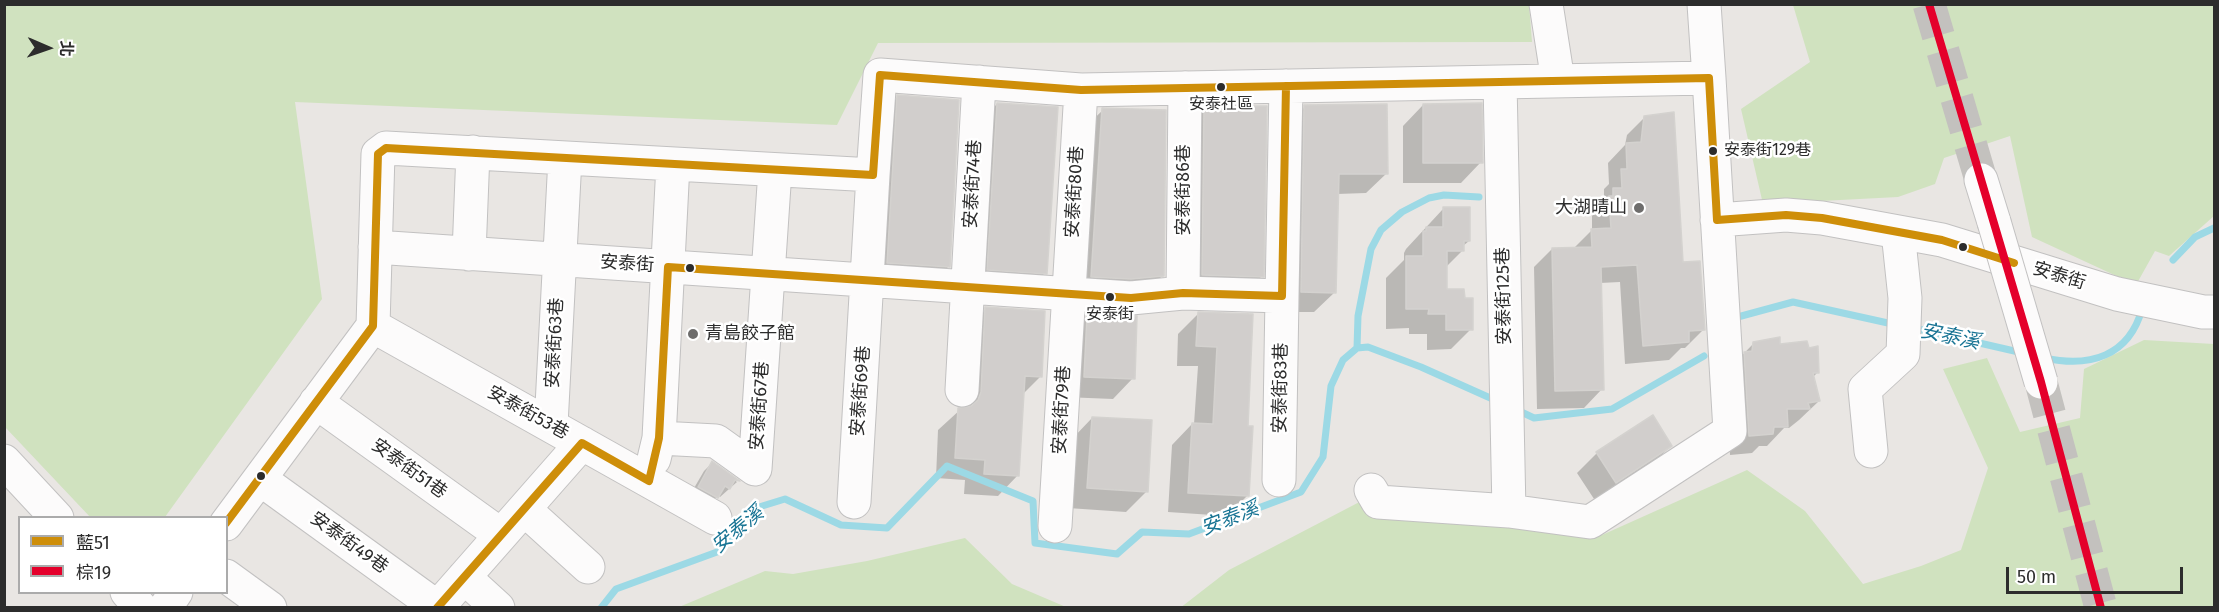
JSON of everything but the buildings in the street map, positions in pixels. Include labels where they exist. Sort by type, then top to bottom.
[{"type":"street","points":[[1546,4],[1558,81]]},
{"type":"street","points":[[1371,490],[1378,502],[1509,511],[1590,522],[1730,431],[1704,4]]},
{"type":"street","points":[[228,521],[373,326],[378,154],[386,148],[873,175],[880,75],[1082,90],[1708,78]]},
{"type":"street","name":"安泰街74巷","points":[[962,390],[979,82]]},
{"type":"street","name":"安泰街125巷","points":[[1500,82],[1509,511]]},
{"type":"street","points":[[1282,296],[1286,86]]},
{"type":"street","name":"安泰街86巷","points":[[1183,293],[1185,88]]},
{"type":"street","name":"安泰街80巷","points":[[1069,294],[1082,90]]},
{"type":"street","points":[[469,254],[473,152]]},
{"type":"street","name":"安泰街63巷","points":[[551,425],[565,158]]},
{"type":"street","points":[[649,481],[659,438],[673,164]]},
{"type":"street","points":[[768,273],[774,170]]},
{"type":"street","name":"安泰街69巷","points":[[854,502],[873,175]]},
{"type":"street","points":[[1981,180],[2040,382]]},
{"type":"street","name":"安泰街","points":[[1717,220],[1786,215],[1822,218],[1942,240],[2117,294],[2203,312],[2214,312]]},
{"type":"street","points":[[1871,451],[1865,389],[1903,354],[1905,298],[1898,232]]},
{"type":"street","name":"安泰街","points":[[375,247],[1069,294],[1131,297],[1183,293],[1282,296]]},
{"type":"street","name":"安泰街67巷","points":[[659,438],[716,441],[755,469],[768,273]]},
{"type":"street","name":"安泰街79巷","points":[[1055,526],[1069,294]]},
{"type":"street","name":"安泰街83巷","points":[[1279,480],[1282,296]]},
{"type":"street","name":"安泰街53巷","points":[[373,326],[715,518]]},
{"type":"street","name":"安泰街51巷","points":[[316,402],[501,535]]},
{"type":"street","points":[[437,607],[582,443]]},
{"type":"street","points":[[4,461],[55,516]]},
{"type":"street","name":"安泰街49巷","points":[[260,479],[437,607]]},
{"type":"street","points":[[524,509],[588,567]]},
{"type":"street","points":[[228,577],[270,608]]},
{"type":"street","points":[[464,577],[498,608]]},
{"type":"street","points":[[129,594],[141,608]]},
{"type":"street","points":[[165,608],[175,594]]},
{"type":"green space","points":[[5,4],[1529,4],[1532,42],[878,43],[837,125],[295,102],[322,299],[166,516],[89,516],[5,427]]},
{"type":"green space","points":[[1793,5],[2214,5],[2214,216],[2169,256],[2155,251],[2136,285],[2032,237],[2010,136],[1944,158],[1935,184],[1898,197],[1763,204],[1741,109],[1810,62]]},
{"type":"green space","points":[[2144,340],[2214,344],[2214,607],[1180,608],[1229,570],[1369,497],[1544,523],[1602,535],[1747,470],[1805,511],[1863,584],[1921,566],[1961,550],[1988,468],[1943,369],[1987,358],[2020,432],[2080,418],[2084,369]]},
{"type":"green space","points":[[965,538],[1012,584],[1066,607],[679,607],[765,571],[793,574],[867,561]]},
{"type":"waterway","points":[[1357,348],[1358,316],[1371,249],[1381,230],[1402,212],[1429,198],[1444,195],[1479,197]]},
{"type":"waterway","name":"安泰溪","points":[[2173,260],[2195,237],[2214,228]]},
{"type":"waterway","name":"安泰溪","points":[[1734,318],[1793,302],[1897,325]]},
{"type":"waterway","name":"安泰溪","points":[[2045,358],[2077,361],[2106,355],[2128,338],[2142,309]]},
{"type":"waterway","name":"安泰溪","points":[[1914,328],[2023,353]]},
{"type":"waterway","name":"安泰溪","points":[[601,608],[616,589],[717,552],[759,507],[785,499],[841,525],[887,528],[947,466],[1033,501],[1035,543],[1117,554],[1142,532],[1189,534],[1301,492],[1323,457],[1331,386],[1343,360],[1357,348],[1368,347],[1421,367],[1497,401]]},
{"type":"waterway","name":"安泰溪","points":[[1515,409],[1534,418],[1612,409],[1704,356]]},
{"type":"tunnel","points":[[1929,4],[1981,180]]},
{"type":"tunnel","points":[[2041,382],[2101,608]]},
{"type":"transit line","name":"棕19","points":[[1929,4],[2041,382],[2101,608]]},
{"type":"transit line","name":"藍51","points":[[228,520],[373,326],[378,154],[386,148],[873,175],[880,75],[1081,90],[1709,78],[1717,220]]},
{"type":"transit line","name":"藍51","points":[[437,608],[582,443],[649,481],[659,438],[668,267],[1131,298],[1183,293],[1282,296],[1286,86]]},
{"type":"transit line","name":"藍51","points":[[1717,220],[1786,215],[1822,218],[1942,240],[2014,263]]},
{"type":"place","name":"安泰社區","points":[[1221,87]]},
{"type":"place","name":"安泰街129巷","points":[[1713,151]]},
{"type":"place","name":"大湖晴山","points":[[1639,208]]},
{"type":"place","name":"安泰街","points":[[1110,297]]},
{"type":"place","name":"青島餃子館","points":[[693,334]]}]
